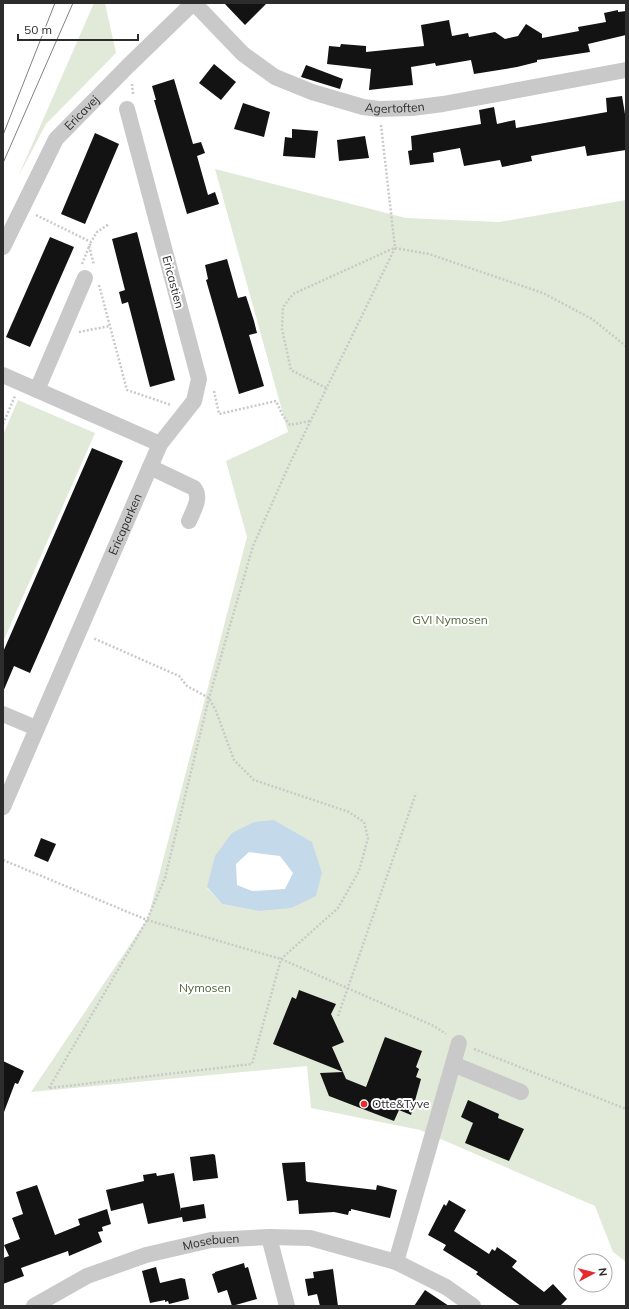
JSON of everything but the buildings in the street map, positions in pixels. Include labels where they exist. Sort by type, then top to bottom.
[{"type":"street","name":"Agertoften","points":[[194,3],[243,54],[275,77],[346,104],[379,109],[443,104],[626,70]]},
{"type":"street","name":"Ericavej","points":[[3,247],[56,139],[128,66],[194,3]]},
{"type":"street","name":"Ericastien","points":[[127,109],[199,379],[194,401],[160,444]]},
{"type":"street","points":[[37,390],[60,336],[93,276]]},
{"type":"street","points":[[3,375],[160,444]]},
{"type":"street","name":"Ericaparken","points":[[3,807],[160,444]]},
{"type":"street","points":[[150,467],[194,488],[197,492],[198,499],[189,522]]},
{"type":"street","points":[[3,714],[36,728]]},
{"type":"street","points":[[396,1262],[459,1043]]},
{"type":"street","points":[[453,1064],[521,1092]]},
{"type":"street","points":[[269,1238],[287,1306]]},
{"type":"street","name":"Mosebuen","points":[[34,1306],[87,1276],[146,1255],[211,1240],[310,1238],[348,1247],[396,1262],[446,1287],[473,1306]]},
{"type":"path","points":[[78,632],[179,676],[187,686],[196,693],[209,698],[216,711],[234,760],[254,780],[349,812],[364,822],[368,838],[359,871],[338,908],[281,959],[252,1064],[49,1088],[147,920],[165,878],[209,698],[253,546],[310,421],[395,248],[379,109]]},
{"type":"path","points":[[21,208],[91,242]]},
{"type":"path","points":[[93,276],[82,263],[97,232],[110,224]]},
{"type":"path","points":[[89,246],[93,276],[110,326],[127,390],[186,411]]},
{"type":"path","points":[[326,388],[291,370],[282,329],[283,307],[293,294],[395,248],[429,254],[543,293],[592,319],[626,346]]},
{"type":"path","points":[[60,336],[110,326]]},
{"type":"path","points":[[199,379],[210,376],[219,414],[276,401],[283,416],[290,425],[310,421]]},
{"type":"path","points":[[3,424],[20,383]]},
{"type":"path","points":[[338,1016],[416,793]]},
{"type":"path","points":[[3,860],[147,920],[281,959],[348,990],[434,1026],[459,1043],[626,1108]]},
{"type":"green space","points":[[94,3],[105,3],[116,53],[46,124],[18,177]]},
{"type":"green space","points":[[215,169],[406,218],[499,222],[626,200],[626,1262],[613,1252],[595,1206],[420,1130],[311,1108],[307,1066],[31,1092],[148,918],[247,537],[226,461],[288,432]],"holes":[[[274,820],[291,830],[316,896],[258,911],[222,904],[207,888]]]},
{"type":"green space","points":[[18,400],[95,433],[3,642],[3,435]]},
{"type":"water","points":[[274,820],[312,842],[322,873],[316,896],[291,908],[258,911],[222,904],[207,887],[215,856],[232,833],[254,822]],"holes":[[[249,852],[280,856],[293,873],[285,889],[252,891],[237,885],[236,864]]]},
{"type":"tram line","points":[[3,135],[55,3]]},
{"type":"tram line","points":[[3,163],[73,3]]},
{"type":"place","name":"Otte&Tyve","points":[[364,1104]]},
{"type":"park label","name":"GVI Nymosen","points":[[450,620]]},
{"type":"park label","name":"Nymosen","points":[[205,988]]}]
